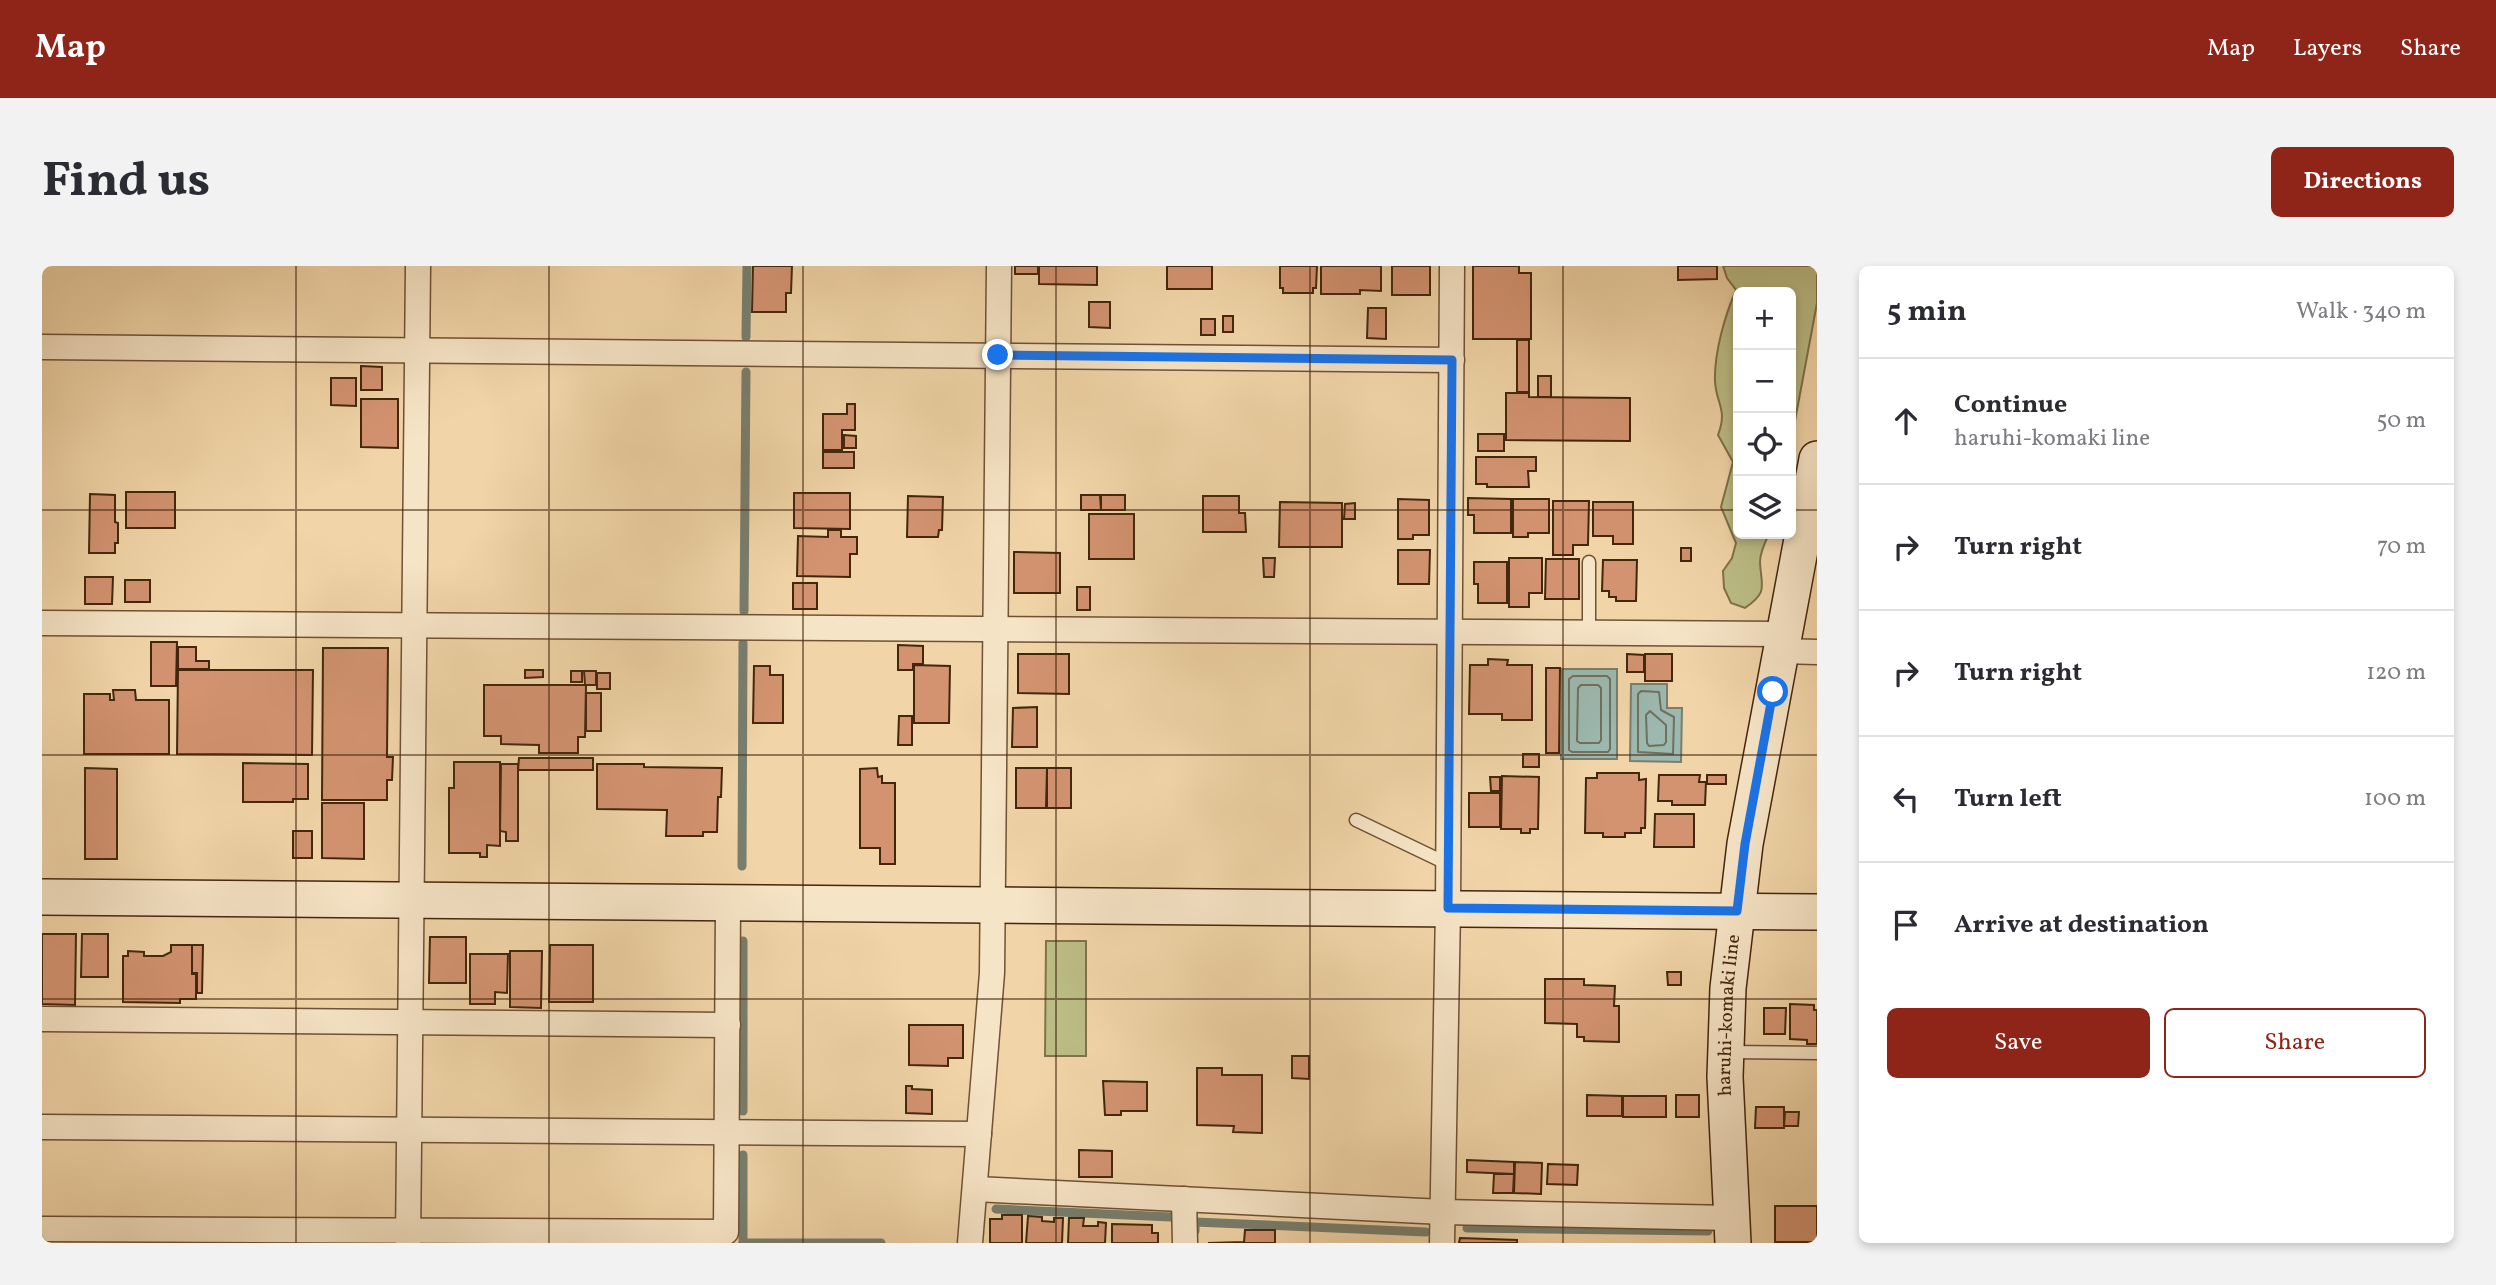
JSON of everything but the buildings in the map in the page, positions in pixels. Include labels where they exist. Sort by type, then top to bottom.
[{"type":"street","points":[[408,1237],[418,266]]},
{"type":"street","points":[[970,1243],[992,973],[999,266]]},
{"type":"street","points":[[1442,1243],[1448,908],[1452,266]]},
{"type":"street","points":[[42,347],[1452,360]]},
{"type":"street","name":"haruhi-komaki line","points":[[1732,1231],[1726,1052],[1728,988],[1745,844],[1817,459]]},
{"type":"street","points":[[42,623],[1589,633],[1782,643],[1817,652]]},
{"type":"street","points":[[42,897],[1817,912]]},
{"type":"street","points":[[42,1229],[408,1237],[726,1232],[729,903]]},
{"type":"street","points":[[42,1018],[727,1025]]},
{"type":"street","points":[[42,1127],[979,1134]]},
{"type":"street","points":[[975,1189],[1443,1212],[1732,1231]]},
{"type":"street","points":[[1184,1199],[1185,1243]]},
{"type":"lane","points":[[1589,562],[1589,633]]},
{"type":"lane","points":[[1356,820],[1448,864]]},
{"type":"lane","points":[[1726,1052],[1817,1053]]},
{"type":"green space","points":[[1723,266],[1817,266],[1817,303],[1796,415],[1796,287],[1734,287]]},
{"type":"green space","points":[[1733,298],[1733,462],[1718,435],[1722,413],[1715,381],[1716,358]]},
{"type":"green space","points":[[1733,462],[1733,536],[1721,507]]},
{"type":"green space","points":[[1734,539],[1767,539],[1760,559],[1761,593],[1745,608],[1731,603],[1724,588],[1723,571],[1732,558],[1736,543]]},
{"type":"green space","points":[[1046,941],[1086,941],[1086,1056],[1045,1056]]},
{"type":"water","points":[[1562,669],[1617,669],[1617,759],[1561,759]]},
{"type":"water","points":[[1631,684],[1667,684],[1667,708],[1682,708],[1681,762],[1630,761]]},
{"type":"waterway","points":[[746,337],[747,266]]},
{"type":"waterway","points":[[744,611],[746,372]]},
{"type":"waterway","points":[[742,866],[743,643]]},
{"type":"waterway","points":[[743,941],[743,1111]]},
{"type":"waterway","points":[[743,1155],[743,1242]]},
{"type":"waterway","points":[[996,1209],[1171,1217]]},
{"type":"waterway","points":[[1195,1231],[1195,1222],[1426,1232]]},
{"type":"waterway","points":[[1467,1228],[1708,1231]]},
{"type":"waterway","points":[[743,1243],[881,1243]]},
{"type":"route","points":[[998,355],[1452,360],[1448,908],[1737,911],[1745,844],[1773,692]]}]
